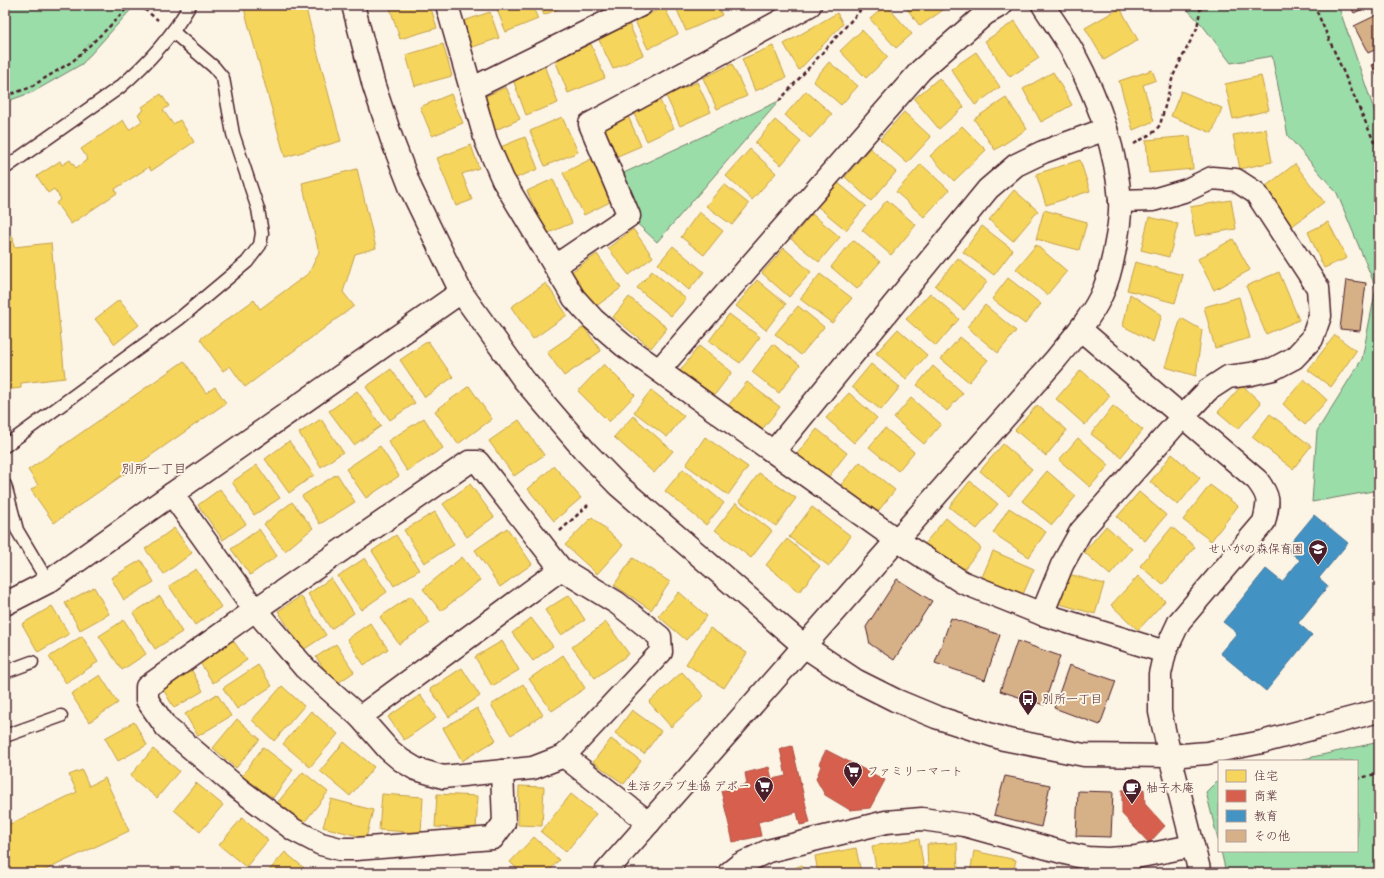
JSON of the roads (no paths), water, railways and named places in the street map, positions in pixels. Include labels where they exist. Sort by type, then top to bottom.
[{"type":"street","points":[[353,5],[374,86],[410,189],[461,292],[524,380],[580,446],[619,486],[804,646],[856,680],[895,700],[936,717],[1004,740],[1084,755],[1170,756],[1207,752],[1262,742],[1379,711]]},
{"type":"street","points":[[447,5],[486,141],[503,180],[574,298],[593,319],[624,345],[897,540],[962,582],[1042,614],[1165,652]]},
{"type":"street","points":[[471,89],[641,5]]},
{"type":"street","points":[[555,266],[629,216],[590,124],[810,5]]},
{"type":"street","points":[[659,370],[921,70],[984,14],[1001,5]]},
{"type":"street","points":[[605,873],[1080,329],[1100,297],[1112,265],[1118,234],[1120,201],[1113,156],[1106,129],[1089,86],[1073,53],[1043,5]]},
{"type":"street","points":[[774,451],[988,190],[1016,165],[1043,152],[1106,129]]},
{"type":"street","points":[[1042,614],[1062,564],[1081,531],[1183,416],[1208,390],[1228,377],[1273,369],[1294,358],[1312,339],[1320,316],[1318,288],[1256,193],[1236,180],[1212,178],[1187,190],[1153,200],[1120,201]]},
{"type":"street","points":[[5,604],[48,582],[461,292]]},
{"type":"street","points":[[1080,329],[1257,480],[1265,490],[1268,503],[1264,522],[1179,622],[1165,652],[1160,674],[1160,712],[1192,846],[1200,873]]},
{"type":"street","points":[[172,494],[255,610],[305,668],[360,717],[388,749],[401,760],[416,769],[443,777],[502,771],[533,768],[564,756],[661,652],[660,637],[616,603],[561,569],[478,462],[469,462],[255,610],[147,687],[147,700],[166,727],[239,789],[294,830],[321,844],[340,849],[493,838],[504,823],[502,771]]},
{"type":"street","points":[[360,717],[561,569]]},
{"type":"street","points":[[564,756],[649,823]]},
{"type":"street","points":[[729,873],[739,865],[768,850],[886,822],[922,818],[964,825],[1065,853],[1086,865],[1108,859],[1136,857],[1192,846]]},
{"type":"lane","points":[[5,168],[120,86],[150,60],[172,32],[190,5]]},
{"type":"lane","points":[[5,446],[179,319],[247,262],[260,246],[262,233],[258,209],[233,134],[223,78],[214,67],[172,32]]},
{"type":"lane","points":[[5,484],[17,530],[48,582]]},
{"type":"lane","points":[[5,672],[32,662]]},
{"type":"lane","points":[[5,736],[61,716]]},
{"type":"place","name":"せいがの森保育園","points":[[1318,566]]},
{"type":"place","name":"別所一丁目","points":[[1028,716]]},
{"type":"place","name":"ファミリーマート","points":[[853,788]]},
{"type":"place","name":"生活クラブ生協 デポー","points":[[764,803]]},
{"type":"place","name":"柚子木庵","points":[[1132,805]]},
{"type":"district","name":"別所一丁目","points":[[154,468]]}]
